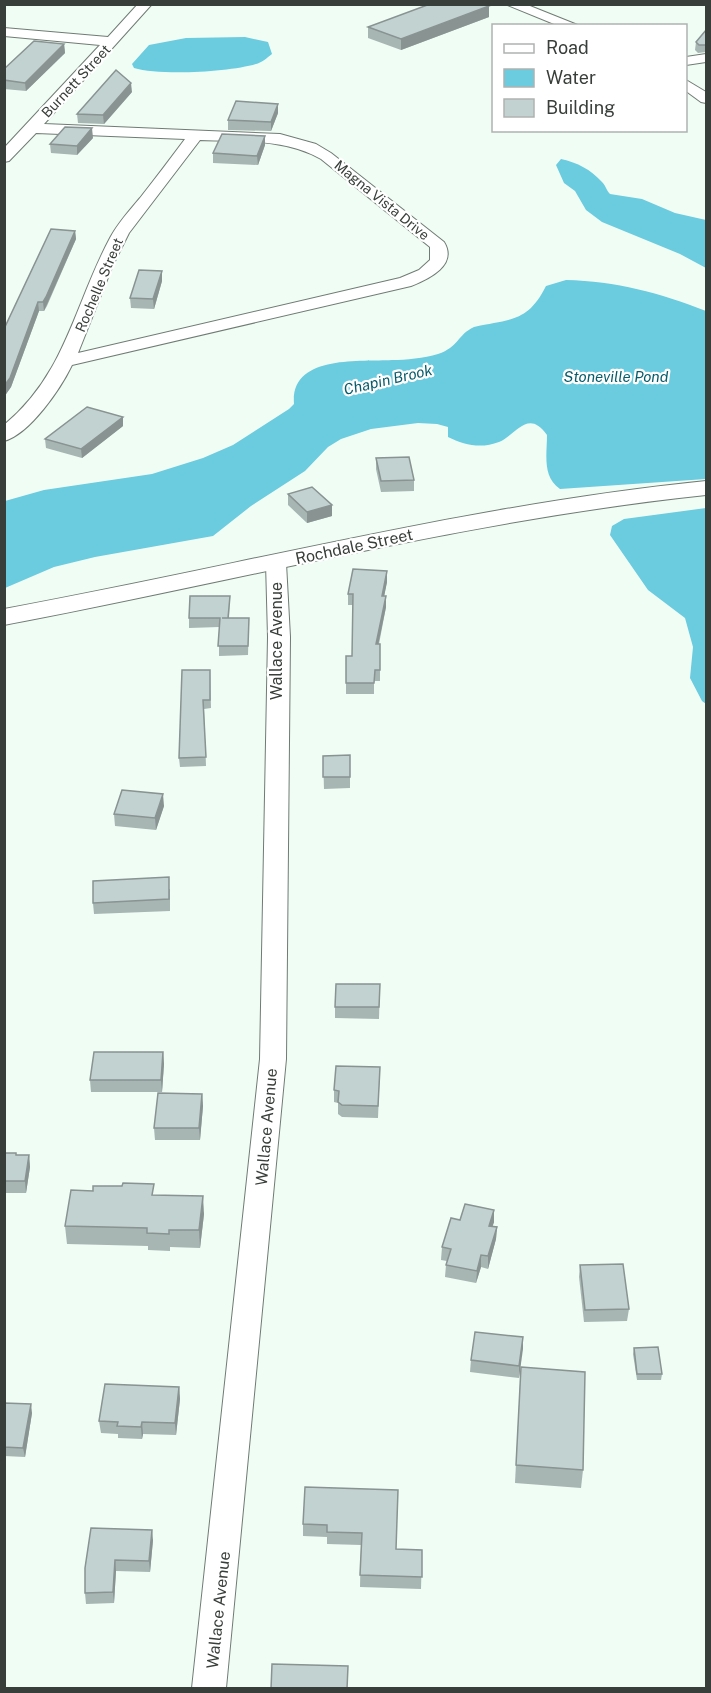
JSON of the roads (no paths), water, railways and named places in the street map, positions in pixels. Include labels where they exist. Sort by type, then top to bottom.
[{"type":"street","name":"Burnett Street","points":[[4,158],[146,4]]},
{"type":"street","points":[[511,4],[567,24]]},
{"type":"street","points":[[4,32],[113,42]]},
{"type":"street","points":[[687,61],[706,58]]},
{"type":"street","points":[[687,85],[706,99]]},
{"type":"street","name":"Magna Vista Drive","points":[[32,128],[280,139],[317,149],[438,245],[441,255],[439,261],[428,272],[405,282],[67,361]]},
{"type":"street","name":"Rochelle Street","points":[[4,435],[44,398],[67,361],[110,252],[120,234],[196,135]]},
{"type":"street","name":"Rochdale Street","points":[[4,617],[556,505],[706,488]]},
{"type":"street","name":"Wallace Avenue","points":[[210,1689],[273,1059],[279,637],[276,563]]},
{"type":"water","points":[[245,37],[268,42],[272,54],[256,64],[212,71],[160,72],[134,68],[132,64],[149,45],[186,38]]},
{"type":"water","points":[[561,159],[588,170],[602,182],[610,194],[642,199],[675,213],[706,220],[706,268],[680,254],[602,222],[586,210],[575,191],[564,183],[556,165]]},
{"type":"water","name":"Stoneville Pond","points":[[566,280],[637,289],[706,311],[706,479],[560,489],[550,478],[548,471],[547,435],[534,424],[522,426],[499,442],[479,446],[448,437],[448,427],[437,424],[418,423],[371,429],[341,439],[328,447],[305,471],[251,506],[213,536],[95,557],[54,567],[5,588],[5,501],[44,490],[152,474],[203,458],[233,445],[289,409],[294,404],[296,388],[303,376],[315,369],[346,362],[409,359],[438,354],[450,348],[474,327],[508,320],[525,313],[539,298],[546,286]]},
{"type":"water","points":[[706,508],[706,704],[702,701],[690,678],[693,647],[685,618],[648,590],[610,535],[612,526],[624,519]]},
{"type":"water label","name":"Chapin Brook","points":[[388,380]]}]
